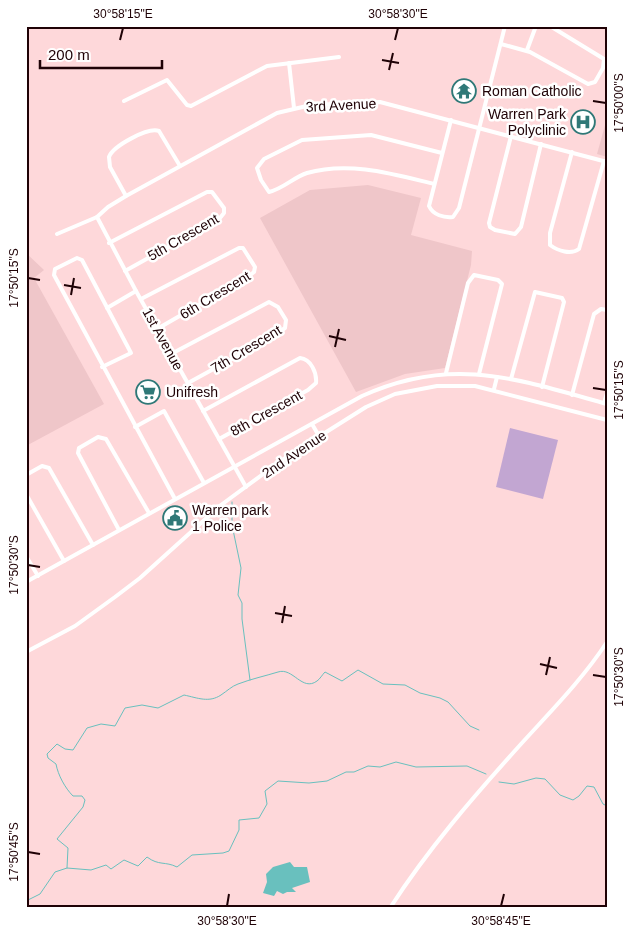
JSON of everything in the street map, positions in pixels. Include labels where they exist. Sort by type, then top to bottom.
[{"type":"street","points":[[451,120],[429,201],[431,210],[435,214],[453,217],[459,208],[505,26]]},
{"type":"street","points":[[527,50],[536,26]]},
{"type":"street","points":[[501,44],[527,50],[588,84],[595,82],[604,59],[550,26]]},
{"type":"street","points":[[124,101],[167,80],[188,107],[258,69],[277,64],[339,58]]},
{"type":"street","points":[[289,63],[294,108]]},
{"type":"street","name":"3rd Avenue","points":[[57,234],[98,217],[108,207],[126,196],[264,120],[294,108],[376,102],[605,161]]},
{"type":"street","points":[[126,196],[110,167],[108,157],[112,151],[145,132],[153,129],[159,131],[180,166]]},
{"type":"street","points":[[434,184],[379,171],[352,169],[305,174],[270,192],[260,180],[257,168],[264,159],[302,140],[371,135],[442,153]]},
{"type":"street","points":[[511,136],[489,223],[490,227],[495,230],[515,234],[521,227],[541,144]]},
{"type":"street","points":[[572,152],[550,233],[550,245],[557,249],[570,252],[579,249],[605,161]]},
{"type":"street","name":"5th Crescent","points":[[109,243],[207,192],[212,192],[224,208],[224,213],[220,218],[125,271]]},
{"type":"street","name":"1st Avenue","points":[[98,217],[109,243],[156,329],[246,487]]},
{"type":"street","name":"6th Crescent","points":[[141,300],[240,248],[243,248],[255,267],[254,272],[249,276],[156,329]]},
{"type":"street","points":[[102,367],[131,353],[82,260],[77,258],[55,269],[54,275],[102,367],[175,499]]},
{"type":"street","points":[[446,372],[468,283],[474,274],[498,280],[502,284],[479,374]]},
{"type":"street","points":[[107,308],[136,292]]},
{"type":"street","points":[[511,379],[535,292],[562,298],[564,302],[542,387]]},
{"type":"street","name":"7th Crescent","points":[[171,354],[269,302],[278,306],[286,320],[285,328],[272,337],[188,384]]},
{"type":"street","points":[[572,396],[594,314],[601,309],[607,310]]},
{"type":"street","name":"8th Crescent","points":[[203,411],[300,358],[308,362],[317,376],[316,383],[308,390],[219,439]]},
{"type":"street","points":[[26,582],[148,513],[379,388],[414,377],[446,372],[479,374],[511,379],[605,403],[607,393]]},
{"type":"street","points":[[494,389],[497,377]]},
{"type":"street","name":"2nd Avenue","points":[[26,652],[75,626],[115,597],[140,578],[208,516],[246,487],[319,436],[366,407],[395,394],[437,386],[457,385],[494,389],[607,420]]},
{"type":"street","points":[[135,427],[164,411],[204,483]]},
{"type":"street","points":[[312,424],[319,436]]},
{"type":"street","points":[[119,530],[78,453],[78,448],[82,444],[98,437],[106,439],[148,513]]},
{"type":"street","points":[[26,475],[43,466],[49,468],[93,545]]},
{"type":"street","points":[[26,494],[64,561]]},
{"type":"street","points":[[26,556],[38,576]]},
{"type":"street","points":[[390,908],[408,879],[453,821],[572,688],[607,642]]},
{"type":"shaded area","points":[[607,118],[607,157],[597,154]]},
{"type":"shaded area","points":[[368,185],[421,198],[411,235],[472,251],[471,265],[445,368],[405,374],[356,392],[260,218],[310,190]]},
{"type":"shaded area","points":[[26,253],[44,270],[34,278],[104,404],[26,446]]},
{"type":"shaded area","points":[[510,428],[558,440],[543,499],[496,487]]},
{"type":"water","points":[[290,862],[294,867],[307,867],[310,882],[292,888],[296,892],[283,894],[277,891],[274,896],[263,893],[267,882],[266,874],[273,867]]},
{"type":"waterway","points":[[232,502],[232,525],[241,568],[238,595],[242,603],[242,619],[250,680]]},
{"type":"waterway","points":[[67,868],[68,848],[57,839],[83,807],[85,800],[82,796],[73,796],[70,793],[60,777],[56,764],[48,758],[47,754],[57,744],[65,749],[73,750],[87,728],[101,724],[115,726],[125,708],[142,705],[158,708],[184,695],[212,699],[236,685],[283,671],[302,682],[312,684],[325,672],[342,681],[358,670],[383,684],[405,685],[420,693],[440,698],[448,702],[470,726],[479,730]]},
{"type":"waterway","points":[[26,901],[40,894],[55,872],[67,868],[91,870],[106,865],[111,869],[124,860],[138,866],[147,857],[155,862],[177,867],[192,855],[229,851],[239,830],[239,820],[259,818],[267,804],[265,791],[278,781],[309,783],[327,781],[346,772],[354,772],[368,766],[380,767],[396,762],[416,767],[467,766],[486,774]]},
{"type":"waterway","points":[[499,782],[514,784],[536,778],[545,779],[560,795],[573,800],[587,786],[594,787],[603,804],[607,806]]},
{"type":"place","name":"Roman Catholic","points":[[464,91]]},
{"type":"place","name":"Warren Park Polyclinic","points":[[583,122]]},
{"type":"place","name":"Unifresh","points":[[148,392]]},
{"type":"place","name":"Warren park 1 Police","points":[[175,518]]}]
